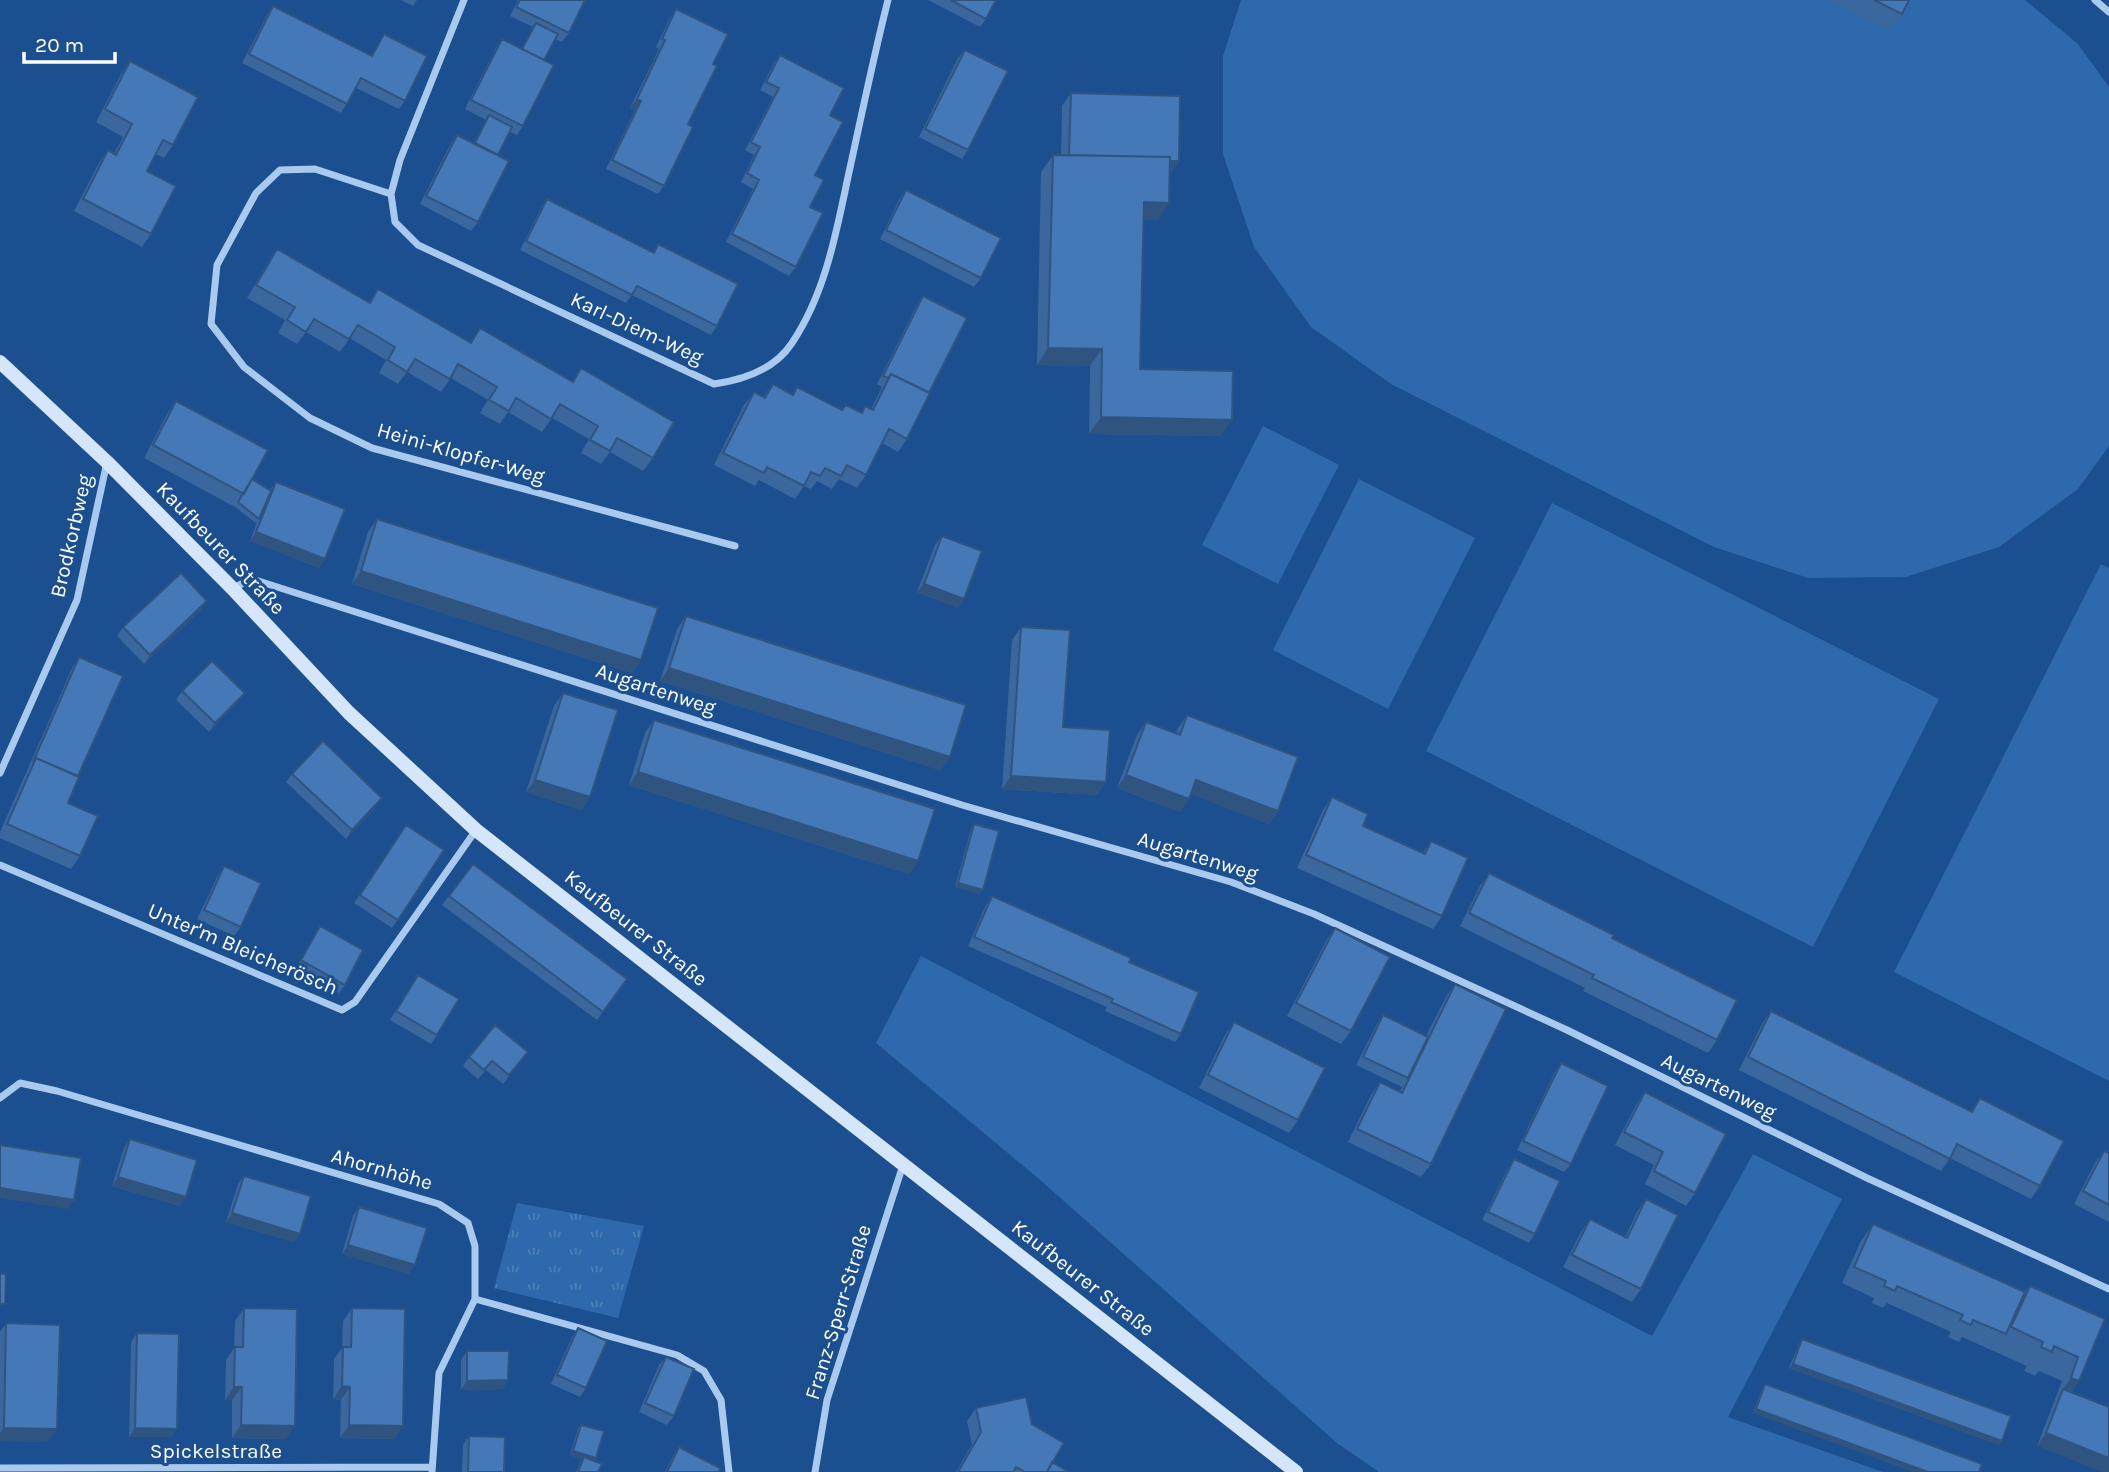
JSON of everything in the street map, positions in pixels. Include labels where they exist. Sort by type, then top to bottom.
[{"type":"street","points":[[391,194],[400,160],[464,0]]},
{"type":"street","name":"Karl-Diem-Weg","points":[[391,194],[395,222],[418,244],[714,384],[738,381],[767,367],[791,345],[821,288],[834,242],[888,0]]},
{"type":"street","points":[[2095,0],[2109,12]]},
{"type":"street","name":"Heini-Klopfer-Weg","points":[[391,194],[315,169],[280,170],[256,193],[217,265],[211,324],[244,367],[310,418],[372,448],[734,546]]},
{"type":"street","name":"Kaufbeurer Straße","points":[[0,362],[107,462],[232,588],[349,713],[476,830],[1296,1472]]},
{"type":"street","name":"Brodkorbweg","points":[[0,773],[76,600],[107,462]]},
{"type":"street","name":"Augartenweg","points":[[232,588],[252,579],[962,804],[1231,882],[1314,914],[1567,1030],[1867,1178],[2109,1289]]},
{"type":"street","name":"Unter'm Bleicherösch","points":[[0,864],[342,1010],[355,1002],[476,830]]},
{"type":"street","name":"Ahornhöhe","points":[[0,1098],[20,1083],[57,1091],[439,1204],[468,1223],[475,1245],[475,1298]]},
{"type":"street","name":"Franz-Sperr-Straße","points":[[814,1472],[827,1400],[903,1164]]},
{"type":"street","points":[[432,1469],[439,1373],[475,1298],[677,1354],[704,1371],[721,1400],[729,1472]]},
{"type":"street","name":"Spickelstraße","points":[[0,1468],[432,1469]]},
{"type":"green space","points":[[1241,0],[2025,0],[2078,44],[2109,87],[2109,446],[2078,489],[1999,547],[1906,577],[1808,578],[1714,547],[1391,384],[1311,327],[1254,247],[1223,154],[1223,56]]},
{"type":"green space","points":[[1263,426],[1339,465],[1278,584],[1202,545]]},
{"type":"green space","points":[[1359,479],[1475,538],[1388,709],[1273,650]]},
{"type":"green space","points":[[1552,503],[1939,699],[1813,947],[1426,751]]},
{"type":"green space","points":[[2101,564],[2109,568],[2109,1081],[1894,972]]},
{"type":"green space","points":[[921,956],[1652,1336],[1753,1154],[1842,1199],[1728,1417],[1883,1472],[1379,1472],[1337,1443],[1039,1179],[876,1043]]},
{"type":"green space","points":[[517,1203],[644,1226],[618,1318],[494,1288]]},
{"type":"building","points":[[520,0],[585,0],[569,33],[516,7]]},
{"type":"building","points":[[951,0],[996,0],[986,19]]},
{"type":"building","points":[[1874,0],[1909,0],[1902,14]]},
{"type":"building","points":[[273,6],[372,56],[384,34],[427,56],[405,101],[361,78],[347,104],[249,54]]},
{"type":"building","points":[[676,9],[728,34],[713,64],[717,66],[688,124],[693,127],[664,186],[612,160],[641,101],[637,99],[665,40],[662,39]]},
{"type":"building","points":[[536,23],[558,34],[544,60],[522,49]]},
{"type":"building","points":[[502,39],[554,65],[523,126],[471,100]]},
{"type":"building","points":[[965,50],[1008,71],[968,150],[925,129]]},
{"type":"building","points":[[780,55],[844,88],[830,115],[843,122],[815,175],[824,180],[810,207],[823,213],[796,267],[732,234],[759,180],[747,173],[760,147],[751,142],[779,88],[766,82]]},
{"type":"building","points":[[130,61],[198,97],[173,145],[163,140],[147,171],[176,186],[151,234],[83,199],[108,150],[116,155],[132,124],[105,109]]},
{"type":"building","points":[[1071,93],[1180,96],[1179,161],[1170,161],[1170,157],[1069,155]]},
{"type":"building","points":[[489,115],[512,127],[498,155],[475,143]]},
{"type":"building","points":[[457,135],[509,161],[478,222],[426,196]]},
{"type":"building","points":[[1053,155],[1170,157],[1169,203],[1144,202],[1140,369],[1233,371],[1232,420],[1101,417],[1102,349],[1048,348]]},
{"type":"building","points":[[906,190],[1001,238],[981,278],[886,230]]},
{"type":"building","points":[[547,199],[654,253],[658,244],[738,284],[717,326],[637,286],[632,295],[526,241]]},
{"type":"building","points":[[277,249],[370,303],[378,289],[471,343],[480,328],[573,382],[581,368],[674,422],[653,458],[617,438],[610,451],[590,440],[598,426],[560,404],[551,419],[516,398],[509,411],[489,400],[497,387],[458,364],[450,379],[415,359],[407,372],[388,360],[395,347],[358,325],[349,339],[314,319],[306,332],[287,320],[295,307],[256,285]]},
{"type":"building","points":[[923,296],[967,318],[929,393],[891,374],[888,378],[883,376]]},
{"type":"building","points":[[891,374],[930,393],[907,439],[889,429],[866,475],[847,465],[841,476],[825,468],[820,476],[811,472],[804,486],[767,467],[764,473],[723,453],[754,392],[765,398],[773,384],[793,395],[797,387],[842,410],[846,405],[862,413],[865,406],[873,410]]},
{"type":"building","points":[[176,401],[268,450],[244,494],[153,445]]},
{"type":"building","points":[[252,479],[271,491],[259,519],[238,502]]},
{"type":"building","points":[[276,482],[345,509],[325,559],[256,532]]},
{"type":"building","points":[[377,519],[658,608],[641,660],[361,571]]},
{"type":"building","points":[[942,536],[982,551],[964,599],[924,584]]},
{"type":"building","points":[[181,573],[207,601],[150,655],[123,627]]},
{"type":"building","points":[[686,616],[966,705],[950,757],[669,668]]},
{"type":"building","points":[[1021,627],[1070,630],[1063,727],[1110,730],[1106,782],[1011,776]]},
{"type":"building","points":[[79,657],[123,676],[78,776],[36,758],[33,762]]},
{"type":"building","points":[[212,661],[245,693],[215,723],[182,691]]},
{"type":"building","points":[[563,693],[618,710],[590,797],[535,780]]},
{"type":"building","points":[[1187,715],[1298,757],[1278,811],[1196,780],[1189,799],[1126,775],[1146,722],[1180,735]]},
{"type":"building","points":[[654,720],[935,809],[918,861],[638,772]]},
{"type":"building","points":[[323,741],[382,798],[352,830],[292,774]]},
{"type":"building","points":[[36,758],[79,777],[68,803],[98,816],[80,856],[7,824]]},
{"type":"building","points":[[1332,797],[1368,814],[1363,826],[1425,854],[1431,841],[1468,858],[1442,916],[1306,855]]},
{"type":"building","points":[[974,824],[999,831],[983,890],[958,883]]},
{"type":"building","points":[[406,825],[444,850],[398,920],[360,895]]},
{"type":"building","points":[[473,864],[627,979],[603,1012],[449,896]]},
{"type":"building","points":[[224,866],[261,883],[241,927],[204,910]]},
{"type":"building","points":[[1489,873],[1737,1000],[1717,1040],[1469,913]]},
{"type":"building","points":[[992,896],[1131,958],[1129,962],[1199,992],[1181,1034],[1111,1002],[1113,999],[974,937]]},
{"type":"building","points":[[320,926],[363,950],[345,985],[301,960]]},
{"type":"building","points":[[1335,928],[1390,957],[1351,1031],[1296,1003]]},
{"type":"building","points":[[418,975],[459,999],[437,1035],[396,1011]]},
{"type":"building","points":[[1455,984],[1506,1009],[1431,1164],[1357,1129],[1380,1082],[1402,1093]]},
{"type":"building","points":[[1771,1011],[1972,1112],[1980,1098],[2064,1141],[2040,1186],[1957,1144],[1950,1159],[1748,1057]]},
{"type":"building","points":[[1383,1015],[1428,1037],[1408,1078],[1363,1057]]},
{"type":"building","points":[[1234,1022],[1325,1068],[1298,1120],[1208,1075]]},
{"type":"building","points":[[495,1025],[528,1052],[509,1075],[492,1061],[484,1070],[469,1057]]},
{"type":"building","points":[[1561,1063],[1608,1086],[1571,1164],[1523,1141]]},
{"type":"building","points":[[1645,1092],[1726,1134],[1695,1193],[1654,1171],[1663,1152],[1624,1132]]},
{"type":"building","points":[[130,1139],[197,1160],[186,1197],[118,1177]]},
{"type":"building","points":[[0,1145],[81,1158],[74,1200],[0,1188]]},
{"type":"building","points":[[2104,1151],[2109,1153],[2109,1205],[2083,1191]]},
{"type":"building","points":[[1514,1159],[1560,1181],[1535,1234],[1488,1212]]},
{"type":"building","points":[[244,1176],[311,1196],[300,1234],[232,1213]]},
{"type":"building","points":[[1646,1199],[1678,1215],[1641,1289],[1572,1255],[1590,1219],[1627,1238]]},
{"type":"building","points":[[359,1207],[427,1228],[415,1265],[348,1245]]},
{"type":"building","points":[[1873,1224],[2025,1292],[2006,1334],[1973,1320],[1971,1325],[1960,1320],[1963,1315],[1897,1286],[1895,1291],[1884,1286],[1886,1281],[1854,1267]]},
{"type":"building","points":[[0,1274],[6,1274],[5,1304],[0,1304]]},
{"type":"building","points":[[2030,1286],[2105,1319],[2079,1381],[2071,1378],[2078,1357],[2054,1346],[2052,1352],[2041,1347],[2043,1342],[2011,1327]]},
{"type":"building","points":[[244,1308],[297,1309],[295,1426],[241,1425],[242,1387],[234,1387],[235,1347],[243,1347]]},
{"type":"building","points":[[352,1308],[405,1309],[403,1426],[349,1425],[350,1387],[342,1386],[343,1347],[351,1347]]},
{"type":"building","points":[[6,1323],[60,1325],[57,1429],[4,1428]]},
{"type":"building","points":[[578,1328],[607,1341],[586,1388],[557,1375]]},
{"type":"building","points":[[137,1333],[179,1334],[177,1429],[135,1428]]},
{"type":"building","points":[[1802,1339],[2011,1416],[2002,1441],[1793,1364]]},
{"type":"building","points":[[467,1351],[509,1351],[508,1380],[467,1381]]},
{"type":"building","points":[[666,1357],[694,1369],[674,1416],[645,1403]]},
{"type":"building","points":[[1765,1384],[1982,1464],[1979,1472],[1928,1472],[1756,1409]]},
{"type":"building","points":[[2063,1389],[2109,1407],[2109,1458],[2046,1433]]},
{"type":"building","points":[[1026,1397],[1032,1424],[1064,1443],[1047,1472],[1025,1472],[1016,1467],[1013,1472],[958,1472],[981,1432],[976,1408]]},
{"type":"building","points":[[581,1425],[604,1431],[596,1458],[573,1451]]},
{"type":"building","points":[[469,1436],[505,1437],[504,1472],[468,1472]]},
{"type":"building","points":[[679,1447],[720,1468],[719,1472],[667,1472]]},
{"type":"building","points":[[584,1457],[602,1464],[598,1472],[578,1472]]},
{"type":"building","points":[[1052,1462],[1069,1472],[1047,1472]]}]
